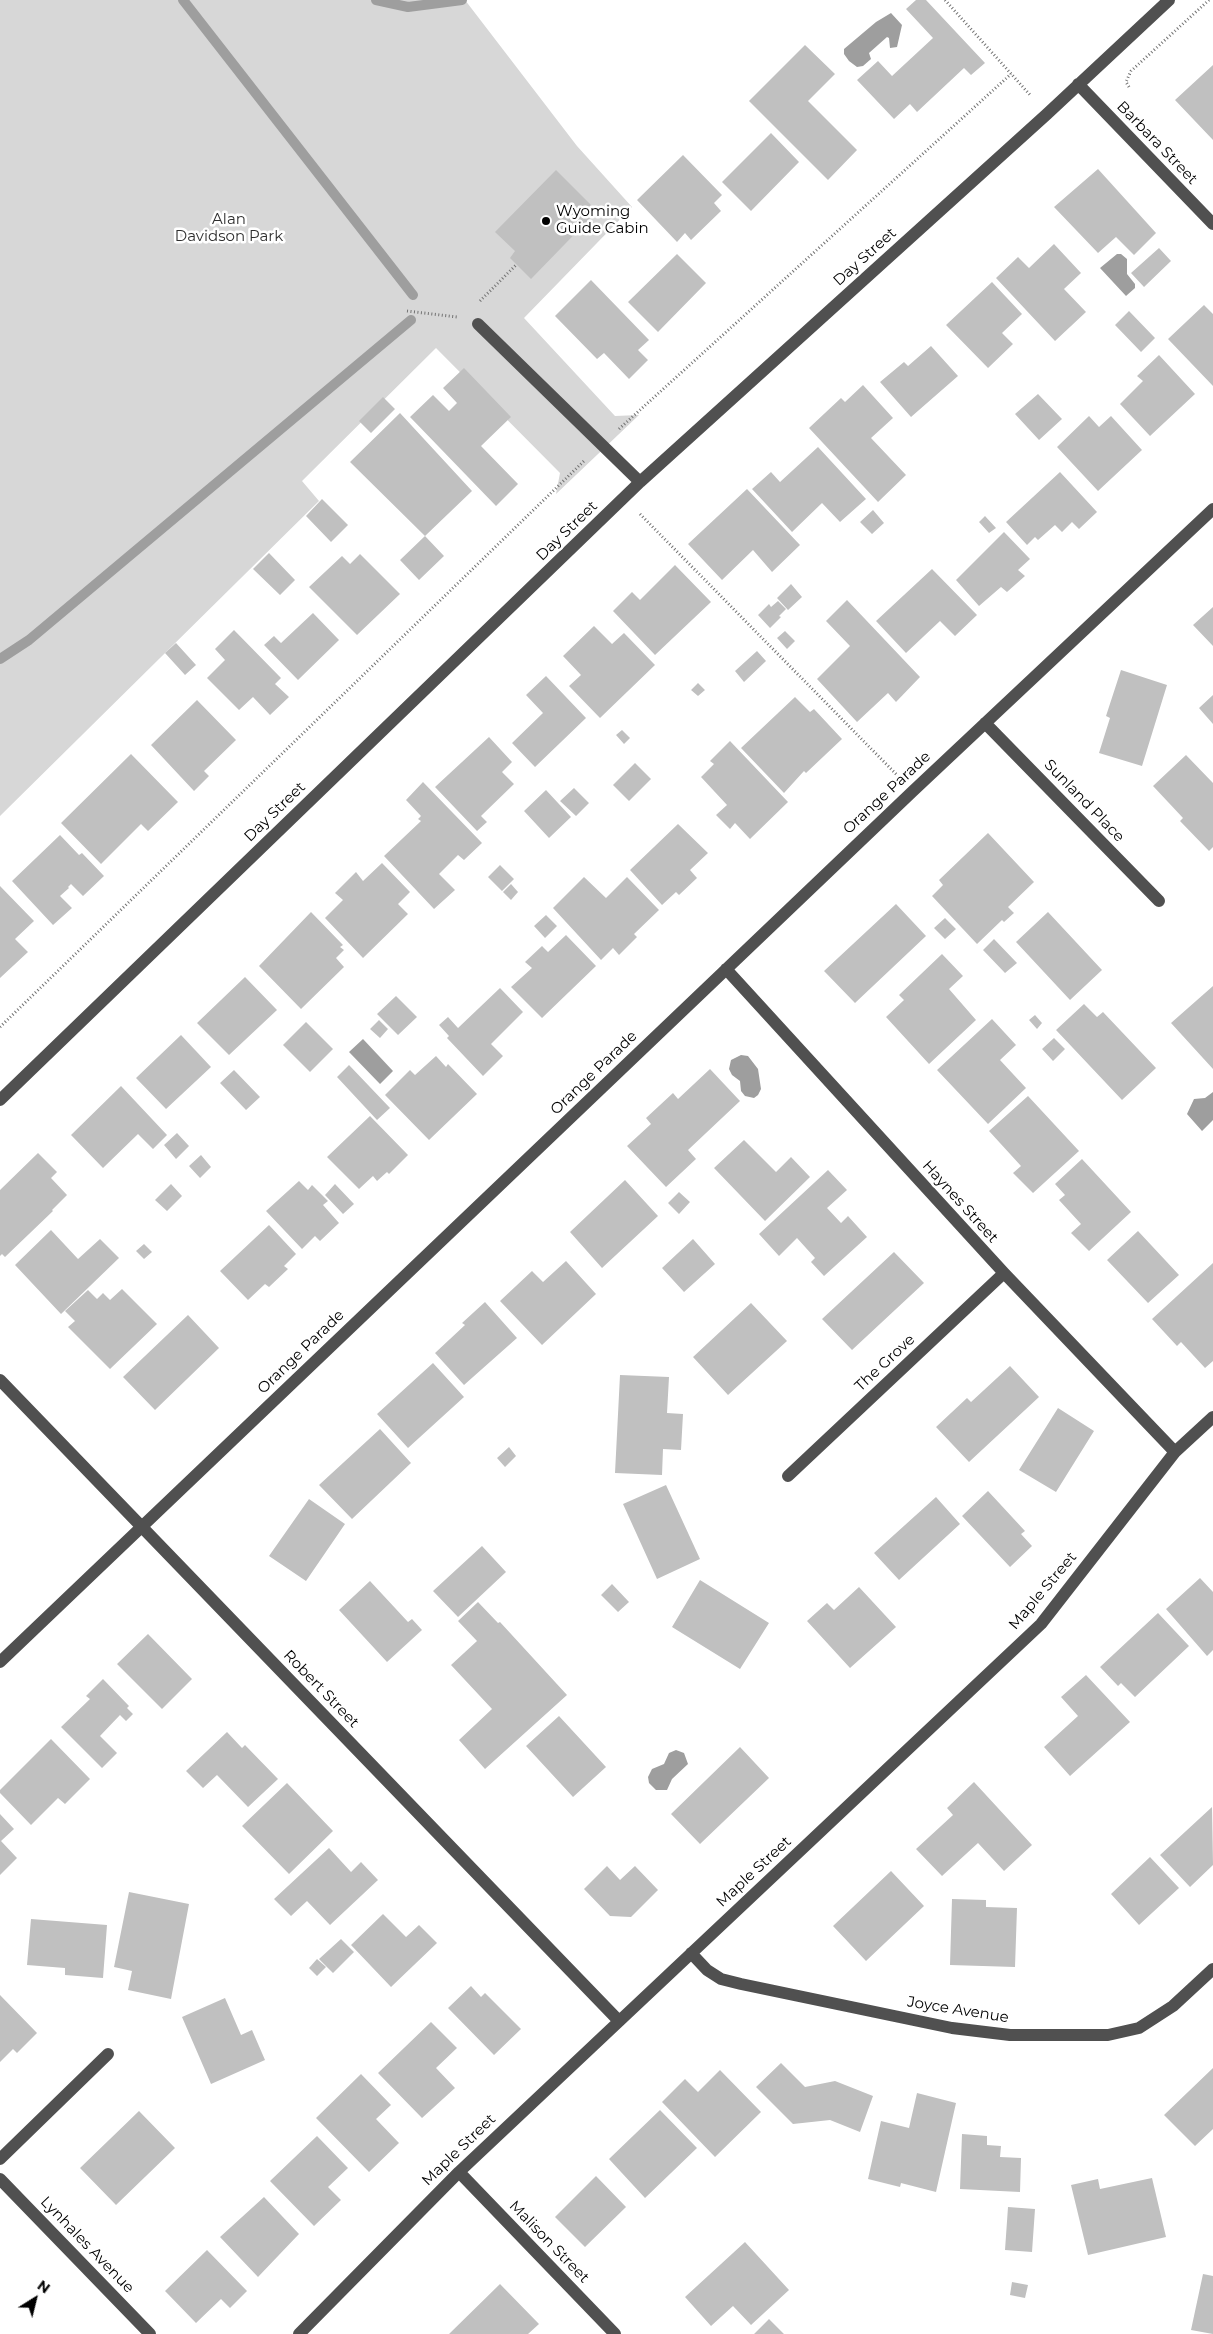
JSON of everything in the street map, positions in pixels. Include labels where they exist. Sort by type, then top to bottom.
[{"type":"street","name":"Day Street","points":[[0,1100],[640,482],[1048,114],[1169,0]]},
{"type":"street","name":"Barbara Street","points":[[1078,84],[1213,224]]},
{"type":"street","points":[[478,324],[640,482]]},
{"type":"street","name":"Orange Parade","points":[[0,1662],[913,791],[1213,509]]},
{"type":"street","name":"Sunland Place","points":[[985,723],[1159,901]]},
{"type":"street","name":"Haynes Street","points":[[726,969],[1004,1273],[1175,1452]]},
{"type":"street","name":"The Grove","points":[[788,1476],[1004,1273]]},
{"type":"street","name":"Robert Street","points":[[0,1380],[618,2020]]},
{"type":"street","name":"Maple Street","points":[[299,2334],[459,2172],[1040,1624],[1175,1452],[1213,1417]]},
{"type":"street","name":"Joyce Avenue","points":[[691,1954],[707,1970],[722,1979],[741,1984],[952,2028],[1010,2035],[1108,2035],[1139,2028],[1173,2006],[1213,1969]]},
{"type":"street","points":[[0,2159],[108,2054]]},
{"type":"street","name":"Malison Street","points":[[459,2172],[615,2334]]},
{"type":"street","name":"Lynhales Avenue","points":[[0,2178],[150,2334]]},
{"type":"path","points":[[945,0],[1048,114]]},
{"type":"path","points":[[1128,87],[1126,82],[1131,71],[1209,0]]},
{"type":"path","points":[[0,1027],[601,444],[1011,74]]},
{"type":"path","points":[[462,318],[517,264]]},
{"type":"path","points":[[407,311],[462,318],[478,324]]},
{"type":"path","points":[[624,498],[913,791]]},
{"type":"green space","name":"Alan Davidson Park","points":[[0,0],[465,0],[577,146],[632,207],[524,318],[615,416],[639,415],[556,494],[560,473],[436,348],[302,481],[319,501],[0,816]]},
{"type":"shaded area","points":[[891,13],[902,25],[897,47],[890,48],[889,38],[887,37],[869,53],[871,59],[863,66],[857,67],[849,61],[844,54],[844,49],[876,22]]},
{"type":"shaded area","points":[[1117,254],[1121,254],[1127,259],[1127,274],[1135,284],[1135,288],[1126,296],[1100,268]]},
{"type":"shaded area","points":[[363,1039],[393,1071],[380,1084],[349,1052]]},
{"type":"shaded area","points":[[741,1055],[748,1056],[758,1069],[761,1089],[754,1098],[745,1096],[741,1091],[740,1081],[732,1075],[729,1069],[731,1060]]},
{"type":"shaded area","points":[[1213,1092],[1213,1120],[1202,1131],[1187,1114],[1194,1099],[1205,1098]]},
{"type":"shaded area","points":[[676,1750],[684,1753],[688,1764],[672,1779],[667,1790],[656,1790],[649,1783],[648,1777],[652,1769],[664,1764],[669,1753]]},
{"type":"building","points":[[916,0],[926,0],[985,63],[971,75],[964,68],[917,112],[910,104],[894,119],[857,80],[878,61],[892,76],[933,38],[906,9]]},
{"type":"building","points":[[805,45],[835,74],[808,101],[857,150],[828,180],[749,101]]},
{"type":"building","points":[[1213,65],[1213,140],[1175,100]]},
{"type":"building","points":[[771,133],[799,162],[751,211],[722,182]]},
{"type":"building","points":[[683,155],[722,195],[714,203],[721,211],[691,240],[685,233],[677,242],[637,200]]},
{"type":"building","points":[[1098,169],[1156,233],[1134,255],[1116,237],[1098,253],[1054,207]]},
{"type":"building","name":"Wyoming Guide Cabin","points":[[556,170],[597,211],[531,279],[510,258],[515,251],[495,232]]},
{"type":"building","points":[[1054,244],[1081,273],[1064,289],[1086,312],[1055,341],[996,278],[1018,257],[1029,268]]},
{"type":"building","points":[[1159,248],[1171,261],[1144,287],[1131,273]]},
{"type":"building","points":[[677,254],[706,283],[658,332],[628,302]]},
{"type":"building","points":[[591,280],[649,340],[638,350],[648,360],[629,379],[604,353],[597,359],[555,316]]},
{"type":"building","points":[[992,282],[1022,314],[1002,333],[1013,344],[988,368],[946,325]]},
{"type":"building","points":[[1204,305],[1213,314],[1213,386],[1168,339]]},
{"type":"building","points":[[1129,311],[1155,338],[1141,352],[1115,325]]},
{"type":"building","points":[[931,346],[958,376],[911,417],[880,382],[904,362],[908,366]]},
{"type":"building","points":[[1159,355],[1195,394],[1150,436],[1120,404],[1143,381],[1137,376]]},
{"type":"building","points":[[464,368],[511,417],[481,446],[518,484],[496,506],[410,417],[433,395],[449,411],[457,403],[443,388]]},
{"type":"building","points":[[863,385],[893,418],[871,438],[906,475],[878,502],[809,428],[841,398],[845,402]]},
{"type":"building","points":[[1038,394],[1062,419],[1039,440],[1015,414]]},
{"type":"building","points":[[383,397],[395,409],[371,433],[359,421]]},
{"type":"building","points":[[400,413],[472,491],[425,536],[350,462]]},
{"type":"building","points":[[1089,416],[1099,427],[1111,416],[1142,450],[1098,491],[1057,447]]},
{"type":"building","points":[[818,447],[866,499],[840,522],[822,503],[792,532],[752,489],[771,472],[780,482]]},
{"type":"building","points":[[1060,472],[1097,512],[1079,529],[1072,522],[1062,532],[1055,525],[1038,540],[1035,537],[1027,545],[1006,522]]},
{"type":"building","points":[[747,489],[800,545],[772,572],[753,550],[722,580],[688,544]]},
{"type":"building","points":[[322,499],[348,525],[331,542],[306,516]]},
{"type":"building","points":[[873,510],[884,523],[872,534],[860,522]]},
{"type":"building","points":[[985,516],[996,528],[989,533],[979,522]]},
{"type":"building","points":[[1004,532],[1030,559],[1018,570],[1025,576],[1007,592],[1001,587],[979,606],[956,580]]},
{"type":"building","points":[[425,536],[444,556],[419,580],[400,560]]},
{"type":"building","points":[[269,553],[295,580],[280,595],[253,569]]},
{"type":"building","points":[[360,554],[400,594],[357,635],[309,587],[342,556],[350,564]]},
{"type":"building","points":[[675,565],[711,602],[655,655],[613,611],[632,592],[640,600]]},
{"type":"building","points":[[932,569],[977,615],[955,636],[940,621],[906,653],[876,621]]},
{"type":"building","points":[[791,584],[802,597],[788,610],[777,598]]},
{"type":"building","points":[[847,600],[920,677],[896,702],[888,693],[857,722],[817,679],[850,646],[826,621]]},
{"type":"building","points":[[778,601],[786,609],[770,628],[758,615],[769,604],[771,607]]},
{"type":"building","points":[[1213,607],[1213,646],[1193,625]]},
{"type":"building","points":[[313,613],[339,640],[298,680],[264,645],[274,636],[281,643]]},
{"type":"building","points":[[594,626],[612,644],[624,633],[655,665],[600,718],[569,686],[581,675],[563,656]]},
{"type":"building","points":[[234,630],[281,678],[275,684],[289,697],[270,715],[253,697],[239,710],[207,678],[225,660],[215,649]]},
{"type":"building","points":[[785,631],[795,641],[787,649],[777,638]]},
{"type":"building","points":[[176,643],[196,665],[185,675],[165,653]]},
{"type":"building","points":[[757,651],[766,661],[744,682],[735,671]]},
{"type":"building","points":[[1121,670],[1167,685],[1142,766],[1099,753],[1110,718],[1106,716]]},
{"type":"building","points":[[546,676],[586,718],[535,767],[512,743],[543,713],[526,695]]},
{"type":"building","points":[[698,683],[705,690],[698,696],[691,690]]},
{"type":"building","points":[[1213,695],[1213,724],[1199,708]]},
{"type":"building","points":[[795,697],[810,712],[814,709],[842,739],[806,773],[804,771],[784,793],[741,748]]},
{"type":"building","points":[[197,700],[236,740],[204,771],[209,776],[194,791],[151,745]]},
{"type":"building","points":[[622,730],[630,738],[624,744],[616,735]]},
{"type":"building","points":[[489,737],[512,762],[502,772],[514,784],[481,816],[487,822],[477,831],[435,787]]},
{"type":"building","points":[[730,741],[788,802],[750,839],[735,823],[730,829],[716,815],[727,805],[701,777],[714,764],[710,761]]},
{"type":"building","points":[[131,754],[178,802],[148,831],[141,824],[101,864],[61,823]]},
{"type":"building","points":[[1186,755],[1213,783],[1213,847],[1209,851],[1180,821],[1183,818],[1153,786]]},
{"type":"building","points":[[635,763],[651,779],[629,801],[613,785]]},
{"type":"building","points":[[423,782],[482,843],[464,860],[458,855],[439,874],[455,890],[434,909],[384,856],[421,821],[418,819],[421,816],[406,800]]},
{"type":"building","points":[[574,788],[589,803],[576,816],[560,801]]},
{"type":"building","points":[[546,790],[571,817],[549,838],[524,811]]},
{"type":"building","points":[[678,824],[708,853],[690,870],[697,878],[679,895],[676,892],[662,905],[630,870]]},
{"type":"building","points":[[988,833],[1034,882],[1008,907],[1014,913],[1004,922],[1002,920],[977,944],[932,896],[943,885],[939,880]]},
{"type":"building","points":[[60,835],[79,855],[82,853],[104,876],[83,896],[71,884],[60,896],[72,908],[53,925],[12,881]]},
{"type":"building","points":[[382,863],[410,892],[398,904],[408,914],[363,958],[325,918],[343,900],[335,893],[356,872],[363,881]]},
{"type":"building","points":[[500,865],[514,879],[502,891],[488,877]]},
{"type":"building","points":[[584,877],[606,898],[627,877],[659,910],[634,934],[637,937],[619,955],[613,948],[601,960],[553,908]]},
{"type":"building","points":[[511,884],[518,892],[511,900],[503,892]]},
{"type":"building","points":[[0,886],[34,921],[15,939],[28,952],[0,978]]},
{"type":"building","points":[[896,904],[926,936],[855,1003],[824,971]]},
{"type":"building","points":[[311,912],[343,945],[340,947],[344,950],[336,958],[344,967],[301,1009],[259,966]]},
{"type":"building","points":[[1048,912],[1102,970],[1070,1000],[1016,942]]},
{"type":"building","points":[[546,915],[557,926],[545,938],[534,926]]},
{"type":"building","points":[[945,918],[956,929],[945,939],[934,928]]},
{"type":"building","points":[[566,935],[596,966],[542,1018],[511,987],[532,968],[525,962],[542,946],[548,952]]},
{"type":"building","points":[[994,939],[1017,963],[1005,973],[983,950]]},
{"type":"building","points":[[942,954],[963,976],[949,989],[976,1020],[929,1064],[886,1017],[904,1000],[899,995]]},
{"type":"building","points":[[245,977],[277,1010],[229,1055],[197,1023]]},
{"type":"building","points":[[1213,986],[1213,1069],[1171,1023]]},
{"type":"building","points":[[500,988],[523,1012],[491,1044],[503,1056],[483,1076],[447,1038],[449,1036],[439,1025],[448,1017],[458,1028]]},
{"type":"building","points":[[396,996],[417,1017],[398,1035],[377,1014]]},
{"type":"building","points":[[1084,1004],[1097,1017],[1103,1012],[1156,1068],[1122,1100],[1056,1030]]},
{"type":"building","points":[[1035,1015],[1042,1023],[1037,1029],[1029,1020]]},
{"type":"building","points":[[992,1019],[1016,1045],[1000,1060],[1026,1088],[988,1124],[937,1070]]},
{"type":"building","points":[[379,1020],[388,1029],[380,1038],[370,1029]]},
{"type":"building","points":[[306,1022],[333,1049],[310,1072],[283,1045]]},
{"type":"building","points":[[181,1035],[211,1067],[166,1109],[136,1078]]},
{"type":"building","points":[[1054,1038],[1065,1049],[1053,1061],[1042,1049]]},
{"type":"building","points":[[436,1056],[446,1067],[448,1064],[477,1094],[429,1140],[385,1095],[410,1070],[415,1075]]},
{"type":"building","points":[[349,1065],[390,1108],[377,1120],[337,1077]]},
{"type":"building","points":[[710,1069],[740,1101],[688,1150],[696,1159],[666,1187],[627,1146],[651,1124],[646,1118],[673,1093],[678,1099]]},
{"type":"building","points":[[234,1070],[260,1097],[246,1110],[220,1083]]},
{"type":"building","points":[[121,1086],[167,1135],[153,1149],[138,1134],[103,1168],[71,1135]]},
{"type":"building","points":[[1028,1096],[1079,1151],[1033,1193],[1013,1173],[1021,1166],[989,1131]]},
{"type":"building","points":[[370,1116],[408,1155],[389,1174],[387,1172],[377,1181],[373,1176],[359,1189],[327,1157]]},
{"type":"building","points":[[177,1133],[189,1146],[176,1159],[164,1145]]},
{"type":"building","points":[[744,1140],[776,1172],[791,1157],[810,1177],[765,1221],[714,1168]]},
{"type":"building","points":[[38,1153],[57,1172],[51,1178],[67,1195],[5,1257],[2,1254],[0,1256],[0,1190]]},
{"type":"building","points":[[201,1155],[211,1167],[200,1178],[189,1166]]},
{"type":"building","points":[[1082,1159],[1131,1212],[1089,1251],[1071,1233],[1081,1224],[1059,1200],[1065,1195],[1055,1184]]},
{"type":"building","points":[[828,1170],[847,1190],[827,1208],[841,1223],[848,1216],[867,1237],[824,1276],[811,1262],[815,1258],[797,1238],[779,1256],[759,1234]]},
{"type":"building","points":[[625,1180],[658,1216],[602,1268],[570,1232]]},
{"type":"building","points":[[299,1181],[308,1190],[312,1185],[328,1201],[323,1205],[339,1223],[320,1241],[315,1236],[302,1249],[266,1211]]},
{"type":"building","points":[[171,1184],[182,1196],[167,1211],[155,1200]]},
{"type":"building","points":[[335,1184],[354,1204],[343,1214],[325,1195]]},
{"type":"building","points":[[679,1192],[690,1202],[679,1214],[668,1203]]},
{"type":"building","points":[[269,1225],[296,1254],[284,1266],[288,1269],[269,1287],[265,1284],[248,1300],[220,1271]]},
{"type":"building","points":[[51,1230],[78,1259],[100,1239],[119,1258],[61,1314],[15,1265]]},
{"type":"building","points":[[1138,1231],[1179,1275],[1148,1303],[1107,1260]]},
{"type":"building","points":[[693,1239],[715,1264],[684,1292],[662,1268]]},
{"type":"building","points":[[144,1244],[152,1252],[144,1259],[136,1251]]},
{"type":"building","points":[[894,1252],[924,1283],[852,1350],[822,1319]]},
{"type":"building","points":[[566,1261],[596,1294],[542,1345],[500,1301],[532,1271],[543,1282]]},
{"type":"building","points":[[1213,1263],[1213,1361],[1205,1368],[1181,1342],[1177,1346],[1152,1319]]},
{"type":"building","points":[[122,1289],[157,1324],[110,1369],[68,1327],[75,1321],[65,1311],[88,1290],[97,1299],[103,1293],[110,1300]]},
{"type":"building","points":[[485,1302],[517,1338],[464,1385],[435,1353],[465,1325],[462,1323]]},
{"type":"building","points":[[751,1303],[787,1341],[728,1395],[693,1357]]},
{"type":"building","points":[[188,1315],[219,1348],[155,1410],[123,1377]]},
{"type":"building","points":[[433,1363],[464,1397],[408,1448],[377,1414]]},
{"type":"building","points":[[1010,1366],[1039,1397],[969,1462],[936,1427],[967,1398],[971,1402]]},
{"type":"building","points":[[620,1375],[669,1377],[667,1413],[683,1414],[681,1450],[663,1449],[662,1475],[615,1473]]},
{"type":"building","points":[[1058,1408],[1094,1431],[1056,1492],[1019,1470]]},
{"type":"building","points":[[380,1429],[411,1463],[352,1519],[319,1485]]},
{"type":"building","points":[[509,1447],[516,1456],[505,1467],[497,1458]]},
{"type":"building","points":[[666,1485],[700,1559],[657,1579],[623,1504]]},
{"type":"building","points":[[988,1491],[1025,1531],[1021,1534],[1032,1546],[1010,1567],[962,1516]]},
{"type":"building","points":[[936,1497],[960,1524],[899,1580],[874,1553]]},
{"type":"building","points":[[309,1499],[345,1524],[306,1581],[269,1556]]},
{"type":"building","points":[[482,1546],[506,1572],[458,1617],[433,1591]]},
{"type":"building","points":[[1200,1578],[1213,1592],[1213,1650],[1207,1656],[1166,1609]]},
{"type":"building","points":[[700,1580],[769,1623],[740,1669],[672,1627]]},
{"type":"building","points":[[370,1581],[408,1622],[412,1619],[422,1630],[387,1662],[339,1610]]},
{"type":"building","points":[[612,1584],[629,1602],[618,1612],[601,1595]]},
{"type":"building","points":[[859,1587],[896,1627],[850,1668],[807,1621],[827,1603],[834,1610]]},
{"type":"building","points":[[478,1602],[498,1623],[500,1622],[567,1695],[485,1769],[459,1740],[492,1709],[451,1665],[477,1641],[458,1621]]},
{"type":"building","points":[[1158,1613],[1189,1646],[1135,1697],[1121,1683],[1118,1686],[1100,1667]]},
{"type":"building","points":[[148,1634],[192,1679],[162,1709],[117,1664]]},
{"type":"building","points":[[1086,1675],[1130,1722],[1070,1776],[1044,1747],[1078,1716],[1061,1697]]},
{"type":"building","points":[[103,1679],[129,1706],[127,1708],[133,1714],[126,1721],[120,1715],[100,1736],[117,1753],[102,1768],[61,1727],[90,1699],[86,1696]]},
{"type":"building","points":[[559,1716],[606,1767],[573,1797],[526,1746]]},
{"type":"building","points":[[227,1732],[242,1748],[245,1745],[278,1779],[248,1807],[217,1775],[203,1788],[186,1771]]},
{"type":"building","points":[[51,1739],[90,1779],[65,1804],[58,1798],[31,1825],[0,1793],[0,1790]]},
{"type":"building","points":[[740,1747],[769,1778],[700,1844],[671,1814]]},
{"type":"building","points":[[974,1782],[1032,1845],[1004,1871],[978,1843],[942,1876],[916,1849],[953,1815],[947,1808]]},
{"type":"building","points":[[287,1783],[333,1831],[289,1874],[242,1826]]},
{"type":"building","points":[[1212,1807],[1213,1865],[1190,1887],[1160,1855]]},
{"type":"building","points":[[0,1814],[14,1829],[1,1841],[17,1858],[0,1875]]},
{"type":"building","points":[[329,1848],[351,1872],[361,1862],[378,1880],[330,1925],[307,1901],[291,1916],[274,1899]]},
{"type":"building","points":[[1150,1857],[1179,1888],[1139,1925],[1111,1894]]},
{"type":"building","points":[[607,1866],[620,1880],[635,1866],[658,1890],[631,1917],[610,1916],[584,1889]]},
{"type":"building","points":[[891,1871],[924,1906],[866,1961],[833,1926]]},
{"type":"building","points":[[129,1892],[189,1904],[171,1999],[128,1990],[132,1971],[114,1967]]},
{"type":"building","points":[[952,1899],[986,1900],[986,1907],[1017,1908],[1015,1967],[950,1965]]},
{"type":"building","points":[[383,1914],[406,1937],[419,1925],[437,1943],[391,1987],[351,1945]]},
{"type":"building","points":[[31,1919],[107,1925],[103,1978],[65,1975],[65,1968],[27,1965]]},
{"type":"building","points":[[341,1939],[354,1952],[333,1973],[319,1959]]},
{"type":"building","points":[[317,1959],[326,1967],[317,1976],[309,1968]]},
{"type":"building","points":[[471,1986],[481,1997],[485,1993],[521,2029],[494,2055],[448,2008]]},
{"type":"building","points":[[0,1995],[37,2033],[17,2053],[13,2049],[0,2062]]},
{"type":"building","points":[[225,1998],[241,2035],[252,2030],[265,2060],[211,2084],[182,2017]]},
{"type":"building","points":[[431,2022],[457,2048],[436,2068],[455,2088],[422,2118],[378,2073]]},
{"type":"building","points":[[781,2063],[805,2087],[835,2081],[873,2096],[860,2132],[830,2120],[793,2124],[756,2087]]},
{"type":"building","points":[[1213,2068],[1213,2129],[1195,2146],[1164,2115]]},
{"type":"building","points":[[720,2070],[761,2112],[715,2157],[662,2102],[685,2079],[698,2092]]},
{"type":"building","points":[[361,2074],[391,2105],[376,2119],[399,2143],[369,2172],[316,2118]]},
{"type":"building","points":[[917,2093],[956,2103],[936,2192],[901,2183],[900,2187],[868,2179],[881,2121],[909,2128]]},
{"type":"building","points":[[660,2110],[697,2148],[645,2198],[609,2159]]},
{"type":"building","points":[[139,2111],[175,2148],[116,2205],[80,2168]]},
{"type":"building","points":[[962,2134],[987,2136],[987,2145],[1001,2146],[1000,2157],[1021,2158],[1020,2192],[960,2189]]},
{"type":"building","points":[[317,2136],[348,2168],[328,2187],[341,2200],[314,2226],[270,2181]]},
{"type":"building","points":[[596,2176],[626,2207],[585,2247],[555,2217]]},
{"type":"building","points":[[1152,2178],[1166,2237],[1088,2255],[1071,2185],[1098,2179],[1100,2189]]},
{"type":"building","points":[[264,2197],[299,2234],[258,2277],[220,2237]]},
{"type":"building","points":[[1008,2207],[1035,2209],[1032,2252],[1005,2250]]},
{"type":"building","points":[[745,2242],[789,2290],[751,2325],[733,2306],[711,2326],[685,2297]]},
{"type":"building","points":[[207,2250],[247,2291],[230,2308],[221,2299],[196,2323],[165,2291]]},
{"type":"building","points":[[1203,2274],[1213,2276],[1213,2334],[1191,2330]]},
{"type":"building","points":[[1012,2282],[1028,2285],[1025,2298],[1010,2295]]},
{"type":"building","points":[[500,2284],[539,2324],[528,2334],[449,2334]]},
{"type":"building","points":[[769,2319],[784,2334],[754,2334]]},
{"type":"waterway","points":[[183,0],[413,295]]},
{"type":"waterway","points":[[376,0],[408,7],[462,0]]},
{"type":"waterway","points":[[0,659],[29,640],[411,320]]},
{"type":"place","name":"Wyoming Guide Cabin","points":[[546,221]]}]
